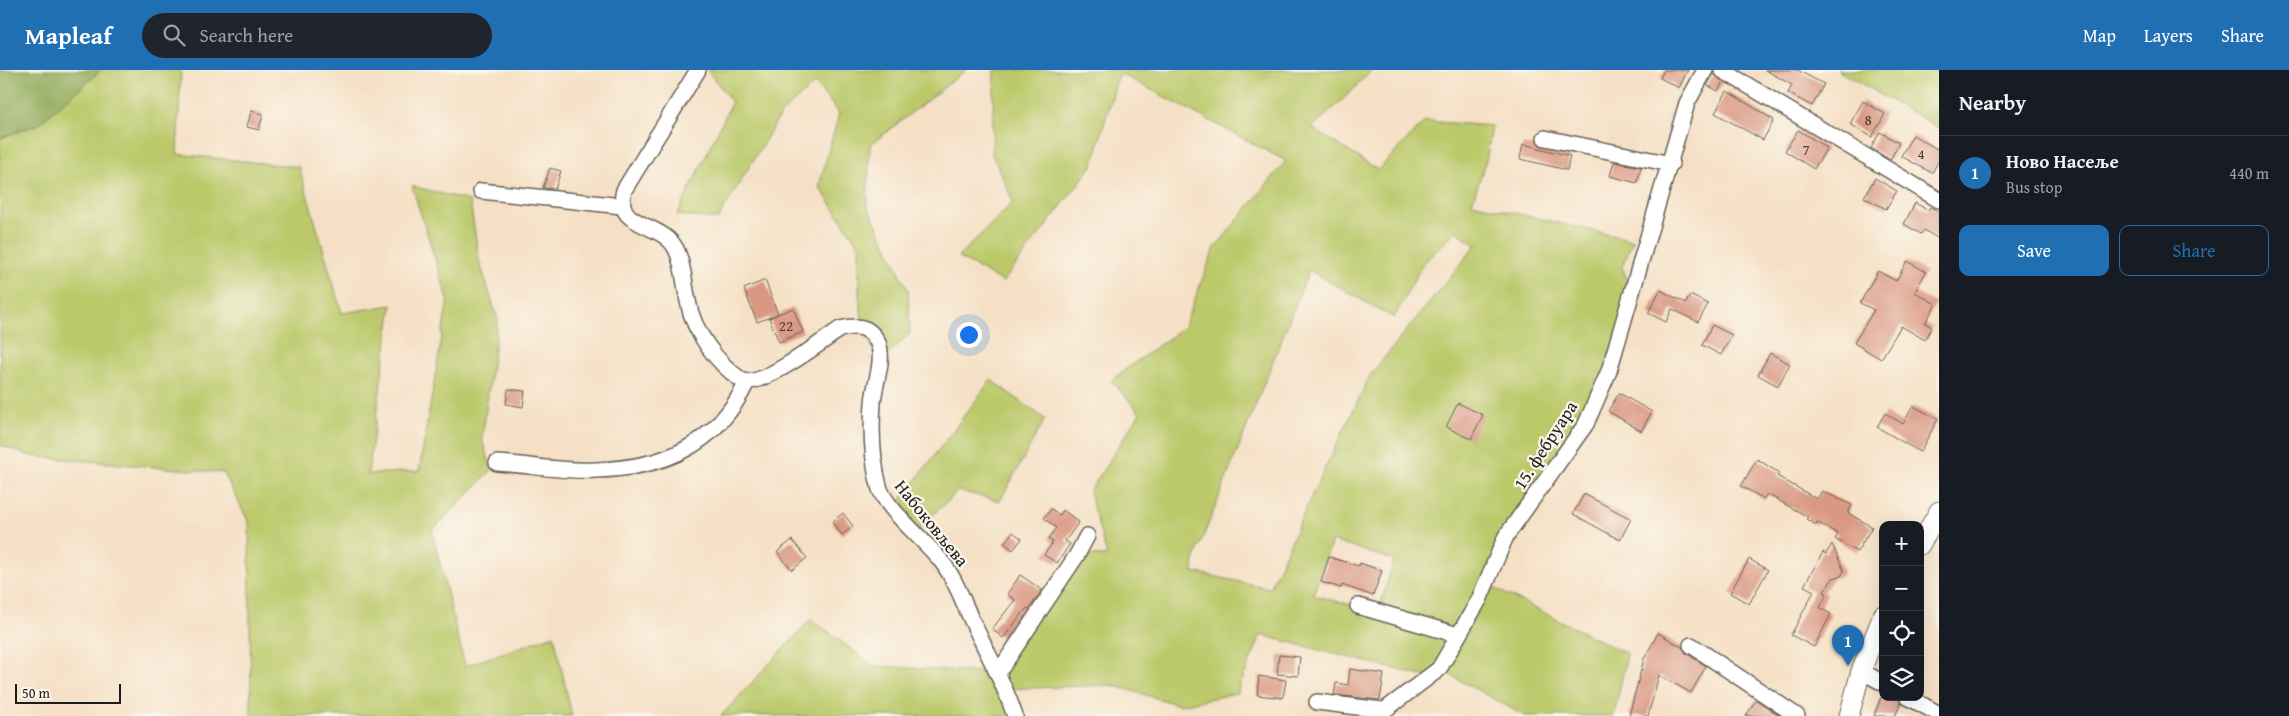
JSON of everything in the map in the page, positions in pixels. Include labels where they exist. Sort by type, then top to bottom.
[{"type":"main road","points":[[1924,538],[1939,511]]},
{"type":"main road","points":[[1849,716],[1861,671],[1879,625]]},
{"type":"street","points":[[497,463],[595,471],[648,465],[676,456],[702,440],[738,401],[747,382],[737,376],[708,346],[694,324],[681,260],[672,242],[657,230],[631,219],[620,201],[624,190],[698,70]]},
{"type":"street","name":"15. фебруара","points":[[1379,713],[1439,669],[1479,600],[1506,536],[1586,424],[1609,371],[1687,104],[1705,70]]},
{"type":"street","points":[[1722,70],[1939,200]]},
{"type":"street","points":[[1545,138],[1671,164]]},
{"type":"street","points":[[481,191],[622,206]]},
{"type":"street","name":"Набоковљева","points":[[747,382],[776,371],[840,329],[851,326],[863,326],[871,332],[878,344],[880,363],[873,402],[872,440],[879,489],[887,502],[947,570],[956,585],[998,674],[1015,716]]},
{"type":"street","points":[[998,674],[1077,555],[1087,536]]},
{"type":"street","points":[[1358,606],[1458,635]]},
{"type":"street","points":[[1691,645],[1797,716]]},
{"type":"street","points":[[1861,671],[1879,681]]},
{"type":"street","points":[[1915,701],[1939,714]]},
{"type":"street","points":[[1317,702],[1379,713]]},
{"type":"green space","points":[[0,70],[101,70],[39,124],[0,138]]},
{"type":"green space","points":[[101,70],[181,70],[177,154],[299,167],[342,313],[392,305],[368,474],[419,471],[448,300],[412,186],[470,201],[479,260],[498,320],[482,439],[492,470],[432,531],[465,666],[554,635],[572,716],[251,716],[249,523],[224,473],[30,456],[0,445],[0,138],[39,124]]},
{"type":"green space","points":[[707,70],[966,70],[870,145],[867,205],[908,290],[910,333],[879,363],[863,326],[859,295],[859,246],[819,186],[839,113],[815,83],[781,114],[718,219],[677,215],[732,102]]},
{"type":"green space","points":[[994,70],[1371,70],[1354,89],[1312,128],[1378,170],[1425,121],[1492,126],[1487,157],[1472,203],[1633,240],[1622,267],[1633,294],[1609,371],[1549,478],[1486,584],[1627,654],[1614,716],[1525,716],[1439,669],[1426,677],[1261,635],[1237,693],[1180,705],[1112,685],[1005,689],[1015,716],[721,716],[811,619],[874,666],[999,673],[1077,555],[1107,556],[1089,492],[1140,413],[1111,380],[1184,327],[1214,249],[1286,161],[1119,73],[1092,166],[1003,282],[958,257],[1013,202],[992,154]],"holes":[[[1456,231],[1476,245],[1371,374],[1311,497],[1270,588],[1193,572],[1194,560],[1309,270],[1394,318],[1422,265]],[[1332,541],[1394,560],[1378,612],[1313,595]]]},
{"type":"green space","points":[[1837,70],[1939,70],[1939,128]]},
{"type":"green space","points":[[991,380],[1045,419],[1000,501],[958,491],[915,532],[894,509]]},
{"type":"building","points":[[1664,70],[1688,70],[1679,88],[1660,78]]},
{"type":"building","points":[[1765,70],[1797,70],[1824,84],[1812,106],[1788,93],[1792,85]]},
{"type":"building","points":[[1714,74],[1723,82],[1718,91],[1707,85]]},
{"type":"building","points":[[1727,91],[1774,120],[1763,140],[1715,113]]},
{"type":"building","points":[[1863,101],[1885,114],[1872,137],[1850,124]]},
{"type":"building","points":[[251,111],[263,114],[259,130],[247,127]]},
{"type":"building","points":[[1798,130],[1827,148],[1814,169],[1785,151]]},
{"type":"building","points":[[1880,132],[1899,143],[1890,160],[1871,148]]},
{"type":"building","points":[[1913,135],[1939,150],[1939,160],[1932,173],[1901,156]]},
{"type":"building","points":[[1523,144],[1570,156],[1567,170],[1520,159]]},
{"type":"building","points":[[1614,162],[1641,167],[1637,183],[1610,176]]},
{"type":"building","points":[[550,168],[561,171],[555,189],[543,188]]},
{"type":"building","points":[[1875,178],[1897,191],[1886,209],[1864,197]]},
{"type":"building","points":[[1915,203],[1928,210],[1930,207],[1939,212],[1939,239],[1924,230],[1921,234],[1904,224]]},
{"type":"building","points":[[1907,261],[1926,272],[1915,292],[1936,304],[1925,323],[1932,327],[1925,340],[1901,326],[1881,359],[1854,343],[1874,310],[1860,303],[1878,271],[1896,281]]},
{"type":"building","points":[[765,280],[778,314],[757,322],[744,289]]},
{"type":"building","points":[[1660,290],[1686,303],[1690,295],[1708,304],[1698,322],[1672,309],[1666,322],[1648,313]]},
{"type":"building","points":[[793,308],[803,332],[779,342],[769,318]]},
{"type":"building","points":[[1712,325],[1732,335],[1721,355],[1702,345]]},
{"type":"building","points":[[1770,353],[1790,364],[1778,386],[1758,375]]},
{"type":"building","points":[[508,389],[525,391],[523,407],[506,404]]},
{"type":"building","points":[[1619,393],[1652,412],[1641,431],[1608,411]]},
{"type":"building","points":[[1458,403],[1483,415],[1471,439],[1446,427]]},
{"type":"building","points":[[1913,406],[1938,419],[1920,452],[1877,427],[1885,413],[1903,424]]},
{"type":"building","points":[[1757,459],[1779,473],[1777,476],[1817,499],[1822,491],[1852,505],[1848,513],[1872,527],[1857,552],[1835,539],[1838,534],[1817,522],[1816,525],[1806,519],[1808,517],[1767,494],[1764,499],[1741,486]]},
{"type":"building","points":[[1584,494],[1631,519],[1620,540],[1573,514]]},
{"type":"building","points":[[1051,509],[1060,515],[1063,510],[1079,522],[1065,541],[1070,544],[1057,563],[1044,555],[1053,542],[1048,539],[1056,528],[1044,518]]},
{"type":"building","points":[[843,513],[853,526],[842,535],[832,522]]},
{"type":"building","points":[[1013,532],[1022,539],[1013,550],[1004,543]]},
{"type":"building","points":[[792,540],[807,558],[792,570],[777,552]]},
{"type":"building","points":[[1832,544],[1844,571],[1841,576],[1833,578],[1824,592],[1827,594],[1820,608],[1831,614],[1814,647],[1791,635],[1814,591],[1804,586],[1823,552],[1826,554]]},
{"type":"building","points":[[1329,557],[1359,566],[1360,563],[1382,571],[1373,596],[1342,585],[1341,588],[1321,582]]},
{"type":"building","points":[[1749,559],[1768,570],[1749,604],[1730,593]]},
{"type":"building","points":[[1020,575],[1042,590],[1029,609],[1027,608],[1003,638],[992,629],[1015,600],[1007,594]]},
{"type":"building","points":[[1658,633],[1682,647],[1686,653],[1706,666],[1691,693],[1659,675],[1648,716],[1629,716],[1644,659]]},
{"type":"building","points":[[1279,655],[1300,657],[1298,676],[1277,674]]},
{"type":"building","points":[[1350,669],[1384,674],[1380,700],[1334,695],[1336,683],[1348,685]]},
{"type":"building","points":[[1259,676],[1286,680],[1283,698],[1257,695]]},
{"type":"building","points":[[1756,700],[1780,716],[1746,716]]},
{"type":"building","points":[[1880,701],[1900,701],[1901,703],[1895,716],[1874,716]]},
{"type":"place","name":"Ново Насеље","points":[[1848,666]]}]
